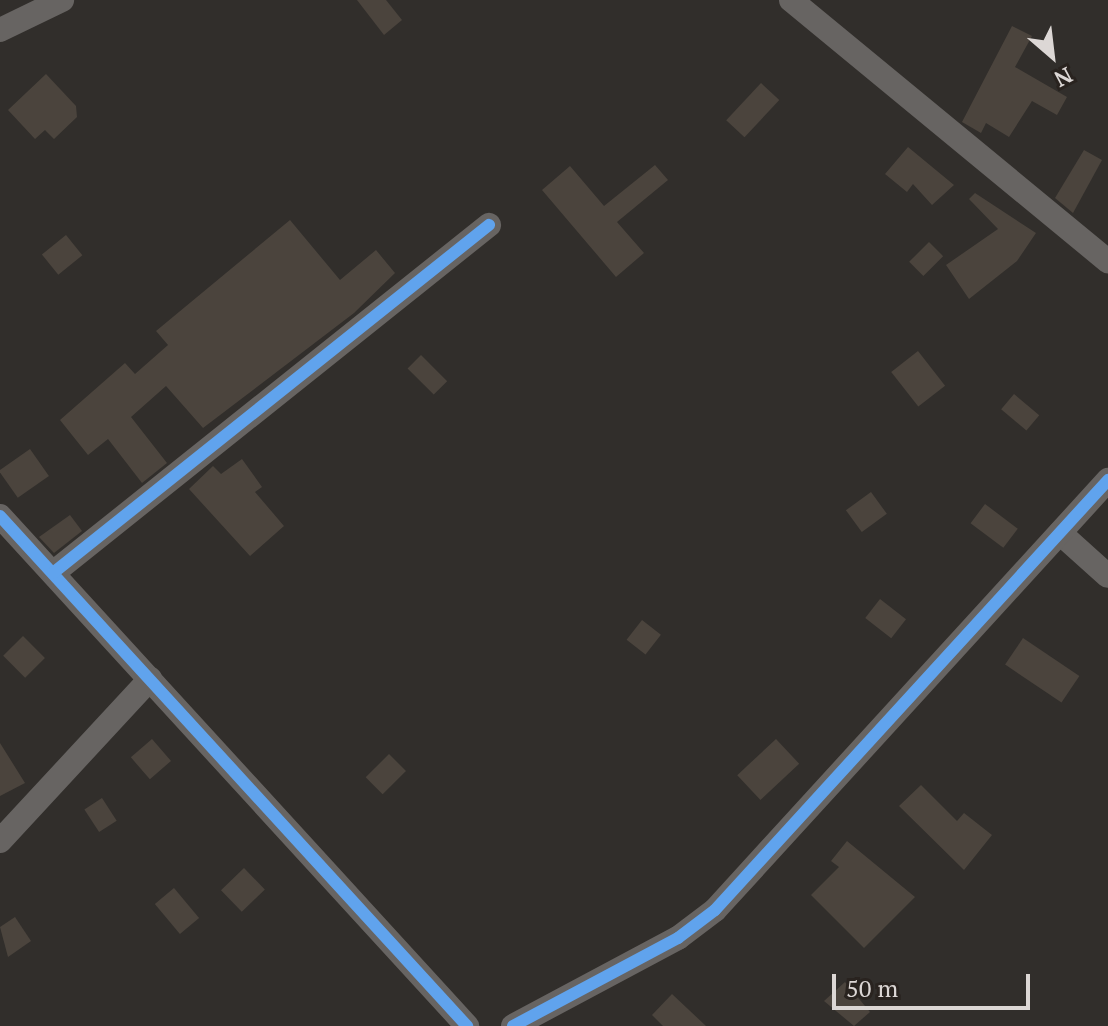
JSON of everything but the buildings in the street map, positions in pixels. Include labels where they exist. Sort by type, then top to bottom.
[{"type":"street","points":[[0,30],[62,0]]},
{"type":"street","points":[[791,0],[1108,261]]},
{"type":"street","points":[[53,573],[489,225]]},
{"type":"street","points":[[513,1026],[678,938],[715,910],[1108,480]]},
{"type":"street","points":[[0,516],[467,1026]]},
{"type":"street","points":[[1060,533],[1108,576]]},
{"type":"street","points":[[0,841],[150,679]]},
{"type":"cycle path","points":[[53,573],[489,225]]},
{"type":"cycle path","points":[[513,1026],[678,938],[715,910],[1108,480]]},
{"type":"cycle path","points":[[0,516],[467,1026]]}]
